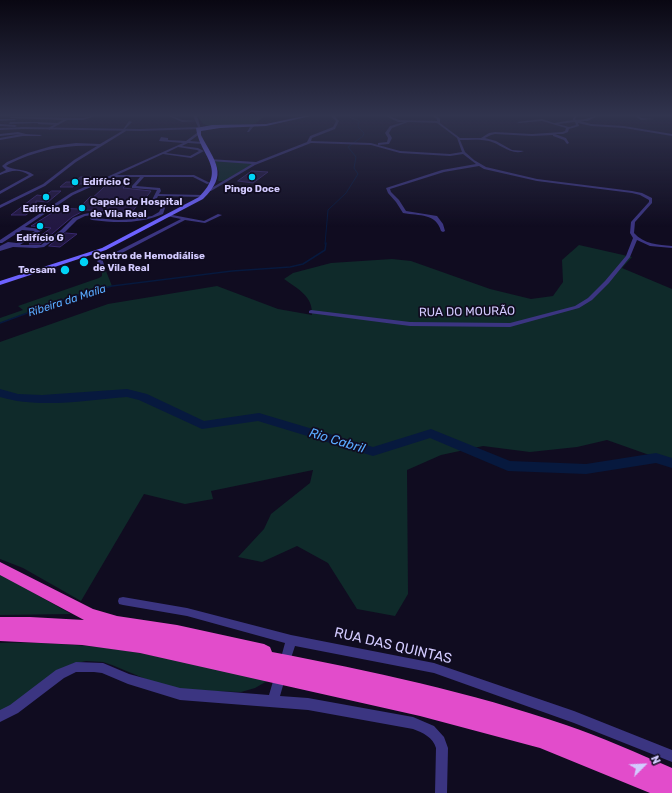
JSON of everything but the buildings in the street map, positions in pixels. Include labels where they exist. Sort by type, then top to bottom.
[{"type":"highway","points":[[0,568],[89,615],[117,622],[167,630],[240,645],[308,667]]},
{"type":"highway","points":[[0,624],[55,624],[119,631],[308,667],[428,695],[533,724],[598,746],[672,778]]},
{"type":"highway","points":[[0,634],[82,638],[140,645],[420,706],[540,740],[647,781],[672,793]]},
{"type":"main road","points":[[0,282],[98,254],[203,196],[210,190],[216,173],[207,153]]},
{"type":"street","points":[[9,170],[5,167],[6,164],[30,153]]},
{"type":"street","points":[[0,207],[44,185],[88,153]]},
{"type":"street","points":[[143,176],[133,186],[158,189],[160,191],[154,198],[154,202],[163,208],[163,211],[154,216],[139,219],[132,214],[95,213],[76,218],[63,231],[40,246],[8,247],[0,242],[71,194],[161,153],[190,157],[198,153]]},
{"type":"street","points":[[210,190],[258,162],[282,153]]},
{"type":"street","points":[[410,153],[447,155],[464,153]]},
{"type":"street","points":[[464,153],[479,165],[492,170],[535,180],[632,192],[647,196],[651,199],[651,202],[635,219],[632,225],[632,232],[636,237],[649,243],[672,247]]},
{"type":"street","points":[[210,160],[258,162]]},
{"type":"street","points":[[443,231],[441,224],[435,217],[410,214],[404,211],[398,201],[388,192],[388,188],[439,172],[479,165]]},
{"type":"street","points":[[0,174],[9,170],[25,172],[32,175],[0,193]]},
{"type":"street","points":[[108,177],[196,176],[212,183],[222,184]]},
{"type":"street","points":[[156,195],[203,196]]},
{"type":"street","points":[[169,215],[206,222],[220,215]]},
{"type":"street","points":[[101,270],[98,254],[118,254],[185,218]]},
{"type":"street","points":[[8,247],[40,230],[20,228]]},
{"type":"street","name":"RUA DO MOURÃO","points":[[311,312],[410,324],[510,325],[578,307],[590,299],[607,282],[628,256],[636,237]]},
{"type":"street","name":"RUA DAS QUINTAS","points":[[123,601],[186,612],[291,640],[434,668],[574,717],[672,756]]},
{"type":"street","points":[[287,654],[291,640]]},
{"type":"street","points":[[0,716],[18,706],[60,674],[72,669],[86,666],[103,668],[128,679],[180,694],[250,700],[273,700],[308,704],[408,722],[430,730],[440,741],[442,748],[441,793]]},
{"type":"street","points":[[273,700],[278,682]]},
{"type":"green space","points":[[214,160],[255,163],[223,181],[218,181],[219,172]]},
{"type":"green space","points":[[579,245],[632,257],[622,268],[672,289],[672,463],[607,440],[577,447],[530,452],[483,446],[441,455],[407,470],[408,594],[395,616],[357,609],[328,563],[297,546],[262,562],[238,557],[264,529],[271,514],[310,483],[313,470],[211,491],[213,499],[185,504],[144,494],[81,601],[23,568],[0,559],[0,342],[108,304],[217,286],[278,309],[312,315],[312,308],[304,294],[284,279],[293,273],[331,263],[392,259],[411,261],[490,289],[531,299],[553,296],[563,282],[562,260]]},
{"type":"green space","points":[[106,271],[112,286],[71,297],[0,323],[0,318],[23,310],[18,306],[99,278],[102,276],[102,272]]},
{"type":"green space","points":[[0,574],[71,614],[0,615]]},
{"type":"green space","points":[[0,643],[81,645],[107,648],[168,658],[269,680],[255,688],[241,692],[182,690],[148,680],[103,662],[86,661],[72,664],[0,714]]},
{"type":"waterway","name":"Ribeira da Maíla","points":[[325,244],[328,210],[346,193],[358,174],[354,168],[356,157],[353,153]]},
{"type":"waterway","name":"Ribeira da Maíla","points":[[0,323],[71,297],[112,286],[232,271],[290,267],[303,264],[325,250],[326,243]]},
{"type":"waterway","name":"Rio Cabril","points":[[0,393],[17,398],[42,399],[127,393],[143,397],[202,425],[259,417],[373,452],[431,433],[508,466],[586,469],[656,458],[672,463]]},
{"type":"place","name":"Pingo Doce","points":[[252,177]]},
{"type":"place","name":"Edifício C","points":[[75,182]]},
{"type":"place","name":"Edifício B","points":[[46,197]]},
{"type":"place","name":"Capela do Hospital de Vila Real","points":[[82,208]]},
{"type":"place","name":"Edifício G","points":[[40,226]]},
{"type":"place","name":"Centro de Hemodiálise de Vila Real","points":[[84,262]]},
{"type":"place","name":"Tecsam","points":[[65,270]]}]
